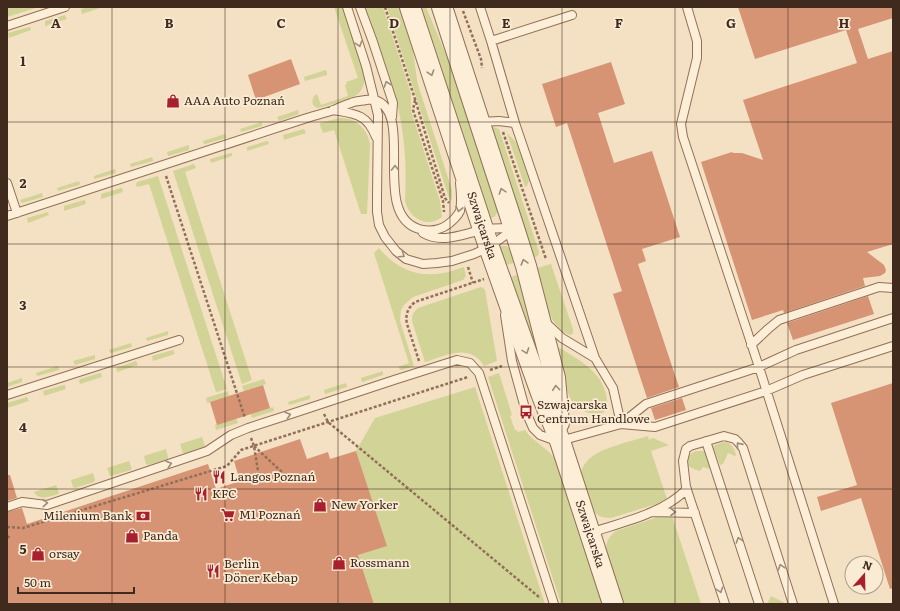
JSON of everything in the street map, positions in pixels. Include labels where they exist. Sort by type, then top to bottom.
[{"type":"street","name":"Szwajcarska","points":[[410,7],[486,238],[490,277],[560,440],[613,604]]},
{"type":"street","name":"Szwajcarska","points":[[442,7],[514,228],[539,316],[555,378],[560,440]]},
{"type":"lane","points":[[7,26],[65,7]]},
{"type":"lane","points":[[347,7],[366,66],[378,115],[377,197],[379,225],[385,237],[396,251],[406,259],[423,264],[452,261],[474,254],[486,238],[514,228]]},
{"type":"lane","points":[[360,7],[393,103],[392,122],[395,195],[398,207],[405,220],[425,234],[434,237],[486,238],[514,228]]},
{"type":"lane","points":[[480,7],[515,123],[595,358],[613,388],[621,424]]},
{"type":"lane","points":[[687,7],[697,41],[697,58],[681,124],[683,137],[759,367],[834,604]]},
{"type":"lane","points":[[491,41],[572,15]]},
{"type":"lane","points":[[7,216],[333,110],[352,102],[374,99],[388,109],[392,122]]},
{"type":"lane","points":[[333,110],[350,113],[363,118],[372,127],[377,140]]},
{"type":"lane","points":[[480,122],[499,121],[515,123]]},
{"type":"lane","points":[[416,228],[433,231],[442,229],[460,212],[461,192],[458,156]]},
{"type":"lane","points":[[7,183],[17,213]]},
{"type":"lane","points":[[751,345],[779,320],[879,288],[893,288]]},
{"type":"lane","points":[[539,316],[562,338],[595,358]]},
{"type":"lane","points":[[621,424],[646,404],[759,367],[796,350],[893,318]]},
{"type":"lane","points":[[7,395],[179,340]]},
{"type":"lane","points":[[560,440],[621,424],[655,427],[766,391],[803,376],[893,346]]},
{"type":"lane","points":[[7,507],[22,502],[47,504],[207,452],[231,435],[248,428],[457,360],[470,363],[479,373],[553,603]]},
{"type":"lane","points":[[725,604],[687,488],[682,461],[686,449],[690,446],[724,436],[735,439],[743,448],[793,604]]},
{"type":"lane","points":[[706,441],[760,604]]},
{"type":"lane","points":[[590,533],[651,512],[680,495],[687,488]]},
{"type":"lane","points":[[651,512],[695,512]]},
{"type":"path","points":[[385,7],[415,99],[413,110],[443,201],[444,212]]},
{"type":"path","points":[[462,7],[481,59],[484,74]]},
{"type":"path","points":[[499,121],[546,259]]},
{"type":"path","points":[[163,166],[254,446],[260,483]]},
{"type":"path","points":[[429,390],[407,324],[407,311],[415,302],[490,277]]},
{"type":"path","points":[[7,527],[23,528],[227,466],[241,450],[497,368]]},
{"type":"path","points":[[321,404],[328,422],[544,601],[553,603]]},
{"type":"path","points":[[254,446],[285,475]]},
{"type":"green space","points":[[7,7],[39,7],[7,17]]},
{"type":"green space","points":[[88,7],[103,7],[82,14],[81,9]]},
{"type":"green space","points":[[334,7],[342,7],[365,76],[365,81],[361,90],[355,96],[317,108],[313,105],[315,95],[317,94],[321,105],[348,96],[345,85],[347,84],[346,82],[358,78]]},
{"type":"green space","points":[[364,7],[383,7],[411,94],[411,111],[440,201],[442,217],[430,222],[419,220],[415,217],[410,212],[405,201],[406,177],[401,119],[388,70]]},
{"type":"green space","points":[[387,7],[401,7],[412,43],[419,88],[452,190],[452,201],[447,192]]},
{"type":"green space","points":[[419,7],[426,7],[459,89],[496,200],[497,211],[494,217],[491,218],[488,216]]},
{"type":"green space","points":[[65,15],[67,19],[45,26],[45,21]]},
{"type":"green space","points":[[30,27],[31,30],[9,38],[8,33]]},
{"type":"green space","points":[[326,70],[327,75],[305,81],[304,77]]},
{"type":"green space","points":[[298,110],[299,114],[279,121],[277,117]]},
{"type":"green space","points":[[346,118],[356,122],[360,125],[369,138],[367,214],[361,214],[334,130],[323,133],[320,125],[320,123]]},
{"type":"green space","points":[[262,122],[262,126],[241,132],[240,129]]},
{"type":"green space","points":[[491,126],[499,129],[539,252],[538,256],[531,258]]},
{"type":"green space","points":[[304,129],[306,133],[284,140],[283,135]]},
{"type":"green space","points":[[507,133],[518,146],[529,181],[525,187]]},
{"type":"green space","points":[[225,134],[226,138],[204,144],[203,141]]},
{"type":"green space","points":[[268,141],[269,144],[247,151],[247,147]]},
{"type":"green space","points":[[189,145],[189,150],[168,156],[167,152]]},
{"type":"green space","points":[[232,153],[232,156],[211,163],[210,159]]},
{"type":"green space","points":[[152,157],[153,161],[131,167],[130,164]]},
{"type":"green space","points":[[194,164],[196,168],[185,172],[252,380],[242,384],[173,171]]},
{"type":"green space","points":[[115,169],[116,173],[94,179],[94,176]]},
{"type":"green space","points":[[158,176],[227,389],[216,392],[149,184],[137,187],[136,184],[137,182]]},
{"type":"green space","points":[[79,181],[79,185],[58,191],[57,188]]},
{"type":"green space","points":[[122,188],[123,192],[101,199],[101,194]]},
{"type":"green space","points":[[42,193],[43,197],[22,203],[20,200]]},
{"type":"green space","points":[[85,200],[86,204],[64,211],[64,206]]},
{"type":"green space","points":[[48,212],[49,215],[28,223],[27,218]]},
{"type":"green space","points":[[501,246],[506,246],[509,249],[516,262],[504,266],[500,248]]},
{"type":"green space","points":[[379,248],[399,266],[416,273],[446,273],[464,267],[466,276],[463,280],[413,297],[404,305],[401,310],[400,321],[414,366],[402,370],[398,367],[409,363],[374,253]]},
{"type":"green space","points":[[551,264],[573,329],[573,333],[570,335],[562,330],[550,316],[542,297],[534,269]]},
{"type":"green space","points":[[519,274],[555,410],[508,278]]},
{"type":"green space","points":[[481,287],[485,290],[497,361],[484,366],[472,354],[457,353],[449,354],[425,362],[412,321],[415,311],[418,308]]},
{"type":"green space","points":[[168,331],[168,335],[147,341],[146,338]]},
{"type":"green space","points":[[131,343],[132,347],[110,353],[109,350]]},
{"type":"green space","points":[[558,348],[585,364],[601,381],[607,402],[606,408],[603,412],[598,414],[586,412],[575,405],[572,401],[563,377],[557,350]]},
{"type":"green space","points":[[173,350],[175,354],[153,361],[152,356]]},
{"type":"green space","points":[[95,355],[95,359],[75,365],[73,361]]},
{"type":"green space","points":[[136,361],[138,365],[117,372],[116,368]]},
{"type":"green space","points":[[58,366],[59,370],[37,376],[36,373]]},
{"type":"green space","points":[[383,371],[383,375],[362,382],[361,378]]},
{"type":"green space","points":[[101,373],[102,377],[80,384],[80,379]]},
{"type":"green space","points":[[499,373],[515,430],[518,432],[525,430],[556,460],[605,604],[561,604],[488,377]]},
{"type":"green space","points":[[22,378],[22,382],[7,387],[7,383]]},
{"type":"green space","points":[[264,379],[266,384],[244,391],[242,386]]},
{"type":"green space","points":[[346,383],[347,387],[325,394],[324,390]]},
{"type":"green space","points":[[65,385],[66,389],[44,396],[43,391]]},
{"type":"green space","points":[[475,387],[545,604],[374,604],[358,555],[386,545],[356,451],[375,418]]},
{"type":"green space","points":[[228,391],[229,396],[207,403],[206,398]]},
{"type":"green space","points":[[310,395],[310,399],[289,405],[288,402]]},
{"type":"green space","points":[[27,397],[29,401],[7,408],[7,403]]},
{"type":"green space","points":[[273,407],[274,411],[252,418],[251,414]]},
{"type":"green space","points":[[236,418],[238,423],[216,430],[215,425]]},
{"type":"green space","points":[[648,436],[649,440],[653,438],[669,445],[651,451],[667,499],[656,504],[611,518],[600,516],[593,510],[582,480],[581,472],[584,465],[590,458],[601,451]]},
{"type":"green space","points":[[202,437],[204,447],[183,453],[180,444]]},
{"type":"green space","points":[[724,442],[729,443],[732,446],[736,455],[735,456],[728,453],[723,464],[720,465],[713,447]]},
{"type":"green space","points":[[166,449],[168,459],[148,465],[146,464],[144,456]]},
{"type":"green space","points":[[696,451],[705,451],[710,469],[703,467],[700,471],[691,468],[688,465],[687,458]]},
{"type":"green space","points":[[129,461],[131,470],[110,476],[107,468]]},
{"type":"green space","points":[[93,473],[95,480],[94,482],[75,488],[73,487],[71,480]]},
{"type":"green space","points":[[56,485],[59,493],[55,495],[39,497],[34,492]]},
{"type":"green space","points":[[672,516],[701,604],[623,604],[606,554],[606,547],[609,538],[616,531],[658,517]]},
{"type":"green space","points":[[771,596],[783,602],[784,604],[767,604]]},
{"type":"building","points":[[738,7],[893,7],[893,18],[858,29],[868,59],[893,51],[893,244],[867,252],[884,265],[886,270],[885,273],[880,276],[863,278],[865,286],[784,313],[783,310],[752,320],[701,162],[732,152],[742,153],[763,160],[743,100],[857,63],[846,30],[755,59]]},
{"type":"building","points":[[291,59],[300,84],[256,100],[248,75]]},
{"type":"building","points":[[611,62],[625,104],[598,113],[614,163],[652,151],[680,237],[642,249],[646,261],[638,264],[679,387],[647,398],[613,294],[622,291],[567,123],[556,127],[542,84]]},
{"type":"building","points":[[868,296],[874,314],[793,340],[787,323]]},
{"type":"building","points":[[893,383],[893,588],[890,589],[884,570],[884,555],[879,555],[861,498],[821,511],[817,497],[857,485],[831,403]]},
{"type":"building","points":[[263,385],[270,408],[217,425],[210,402]]},
{"type":"building","points":[[682,398],[686,410],[655,420],[651,408]]},
{"type":"building","name":"M1 Poznań","points":[[300,439],[307,459],[328,452],[330,459],[356,451],[387,546],[358,555],[374,604],[7,604],[7,512],[22,508],[27,524],[208,464],[216,489],[240,481],[234,461]]},
{"type":"building","points":[[7,475],[10,475],[17,498],[7,501]]},
{"type":"place","name":"AAA Auto Poznań","points":[[173,101]]},
{"type":"place","name":"Szwajcarska Centrum Handlowe","points":[[526,412]]},
{"type":"place","name":"Langos Poznań","points":[[219,477]]},
{"type":"place","name":"KFC","points":[[201,494]]},
{"type":"place","name":"New Yorker","points":[[320,505]]},
{"type":"place","name":"M1 Poznań","points":[[228,515]]},
{"type":"place","name":"Milenium Bank","points":[[143,516]]},
{"type":"place","name":"Panda","points":[[132,536]]},
{"type":"place","name":"orsay","points":[[38,554]]},
{"type":"place","name":"Rossmann","points":[[339,563]]},
{"type":"place","name":"Berlin Döner Kebap","points":[[213,571]]}]
